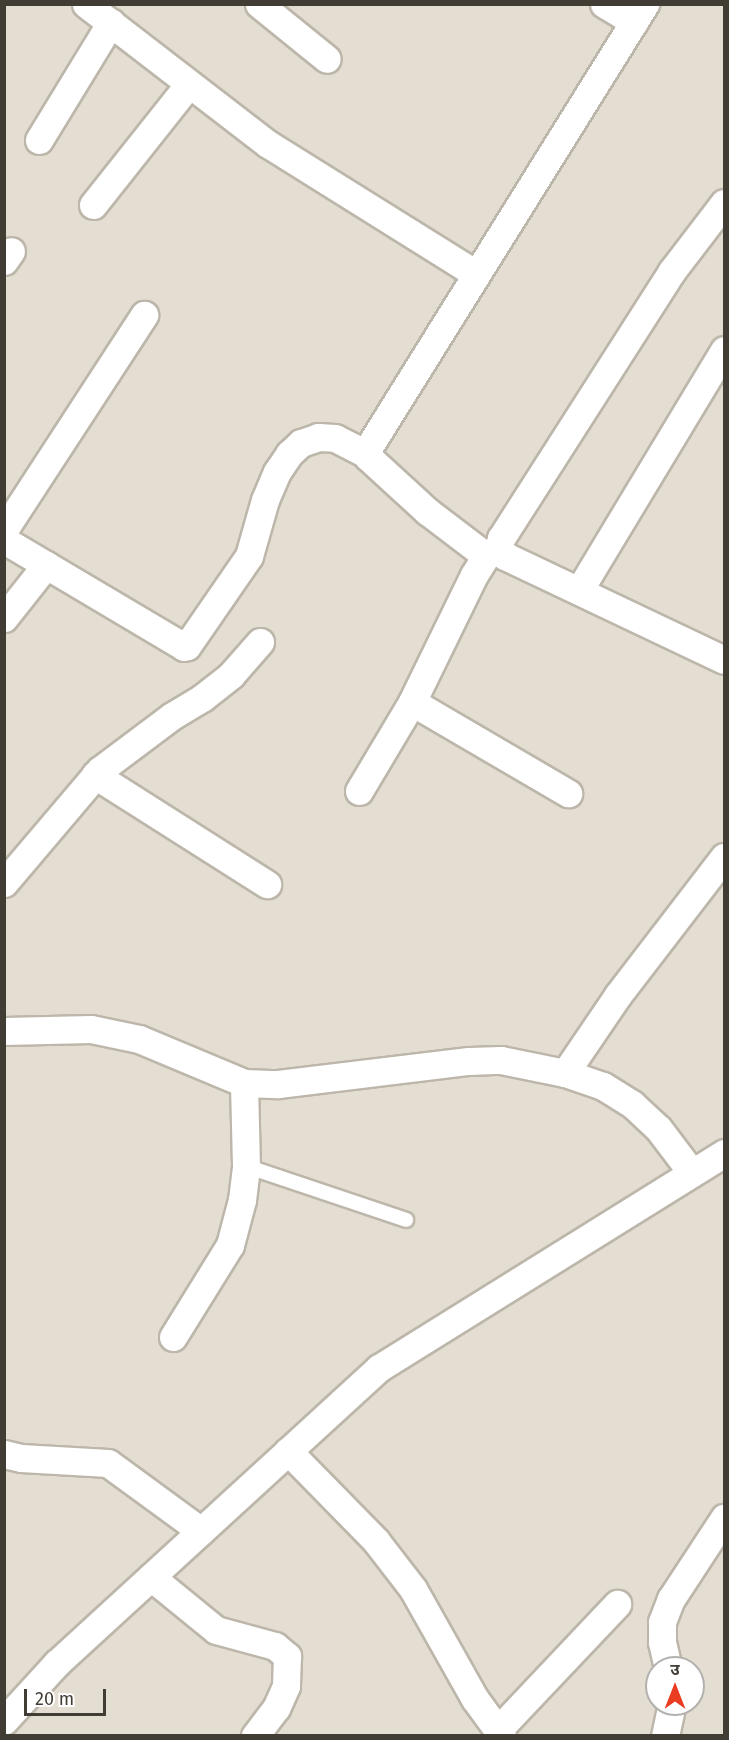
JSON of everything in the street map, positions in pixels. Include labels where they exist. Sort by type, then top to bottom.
[{"type":"street","points":[[86,4],[268,144],[476,274]]},
{"type":"street","points":[[259,4],[327,59]]},
{"type":"street","points":[[366,454],[640,13],[604,4]]},
{"type":"street","points":[[39,140],[111,22]]},
{"type":"street","points":[[93,205],[189,84]]},
{"type":"street","points":[[359,791],[412,702],[501,538],[672,271],[724,202]]},
{"type":"street","points":[[4,530],[144,315]]},
{"type":"street","points":[[580,590],[724,350]]},
{"type":"street","points":[[4,540],[180,646],[187,646],[249,556],[265,500],[277,472],[289,454],[301,443],[318,437],[335,438],[366,454],[428,512],[493,551],[722,654]]},
{"type":"street","points":[[4,618],[46,565]]},
{"type":"street","points":[[4,883],[95,775],[137,741],[224,681],[260,642]]},
{"type":"street","points":[[412,702],[568,793]]},
{"type":"street","points":[[95,775],[267,884]]},
{"type":"street","points":[[565,1073],[618,995],[724,857]]},
{"type":"street","points":[[4,1031],[91,1029],[139,1039],[244,1083],[278,1084],[480,1060],[501,1060],[565,1073],[603,1086],[632,1104],[658,1128],[692,1173]]},
{"type":"street","points":[[173,1337],[230,1245],[242,1200],[246,1166],[244,1083]]},
{"type":"street","points":[[4,1721],[57,1663],[379,1368],[724,1153]]},
{"type":"street","points":[[288,1451],[376,1541],[413,1589],[475,1699],[499,1733],[617,1604]]},
{"type":"street","points":[[4,1454],[21,1458],[108,1463],[201,1531]]},
{"type":"street","points":[[665,1656],[662,1642],[665,1614],[671,1599],[724,1518]]},
{"type":"street","points":[[151,1577],[216,1630],[274,1646],[287,1656],[286,1686],[276,1708],[255,1736]]},
{"type":"street","points":[[665,1736],[669,1716]]},
{"type":"lane","points":[[246,1166],[406,1220]]},
{"type":"shaded area","points":[[5,5],[724,5],[724,1735],[5,1736]]}]
